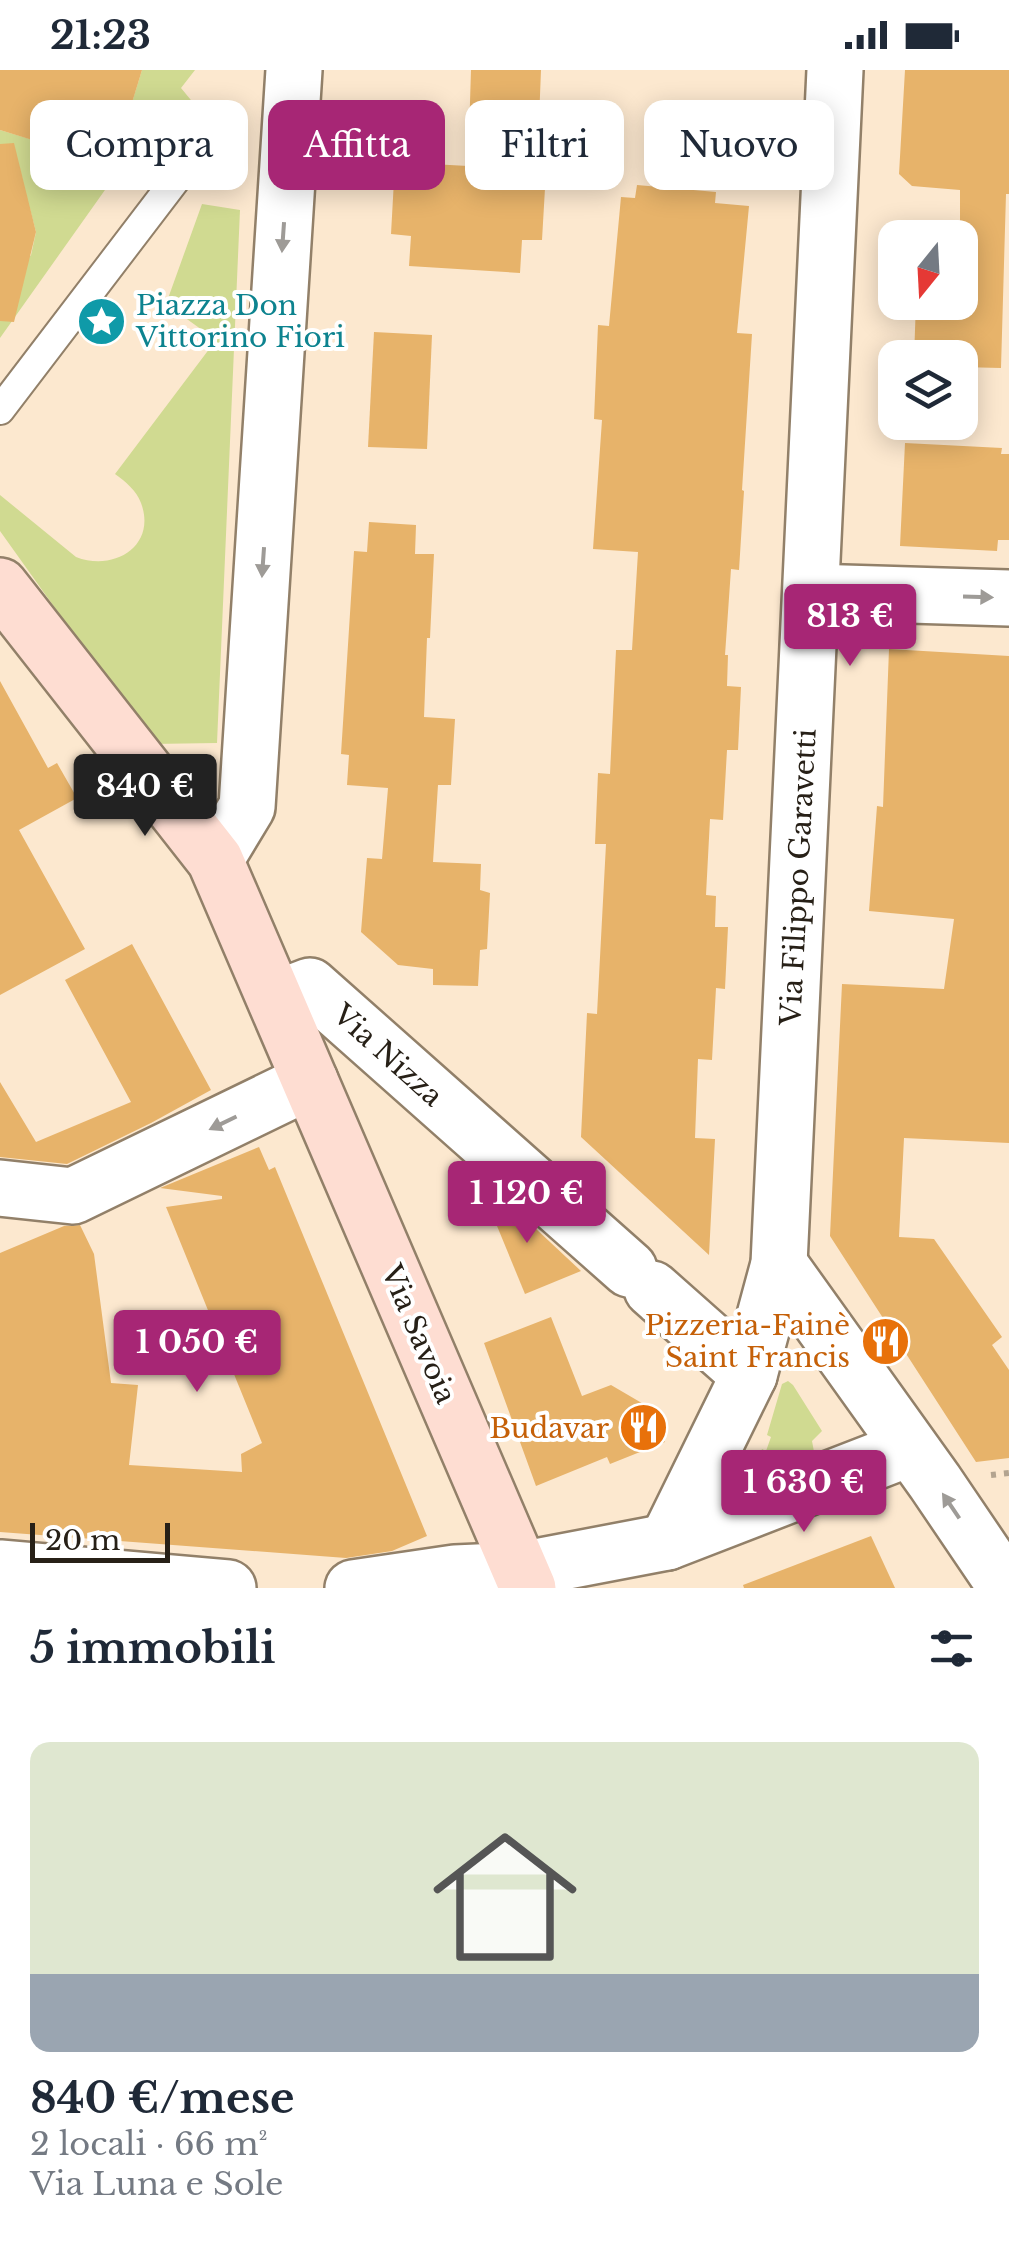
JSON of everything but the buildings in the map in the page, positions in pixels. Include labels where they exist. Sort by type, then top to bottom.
[{"type":"street","points":[[216,860],[247,806],[294,70]]},
{"type":"street","name":"Via Filippo Garavetti","points":[[667,1542],[749,1375],[779,1264],[835,70]]},
{"type":"street","name":"Via Savoia","points":[[0,586],[216,860],[524,1579]]},
{"type":"street","points":[[811,592],[1009,598]]},
{"type":"street","name":"Via Nizza","points":[[276,998],[310,986],[749,1375]]},
{"type":"street","points":[[0,1188],[72,1196],[310,1080]]},
{"type":"street","points":[[779,1264],[910,1448],[1003,1588]]},
{"type":"street","points":[[353,1588],[455,1573],[524,1579],[667,1542],[910,1448]]},
{"type":"street","points":[[0,1568],[228,1588]]},
{"type":"lane","points":[[0,410],[168,190]]},
{"type":"green space","points":[[142,70],[195,70],[181,88],[191,100],[133,100]]},
{"type":"green space","points":[[0,130],[30,139],[30,190],[105,190],[0,338],[0,296],[31,255],[36,232],[30,209],[17,199],[0,194]]},
{"type":"green space","points":[[202,204],[240,210],[217,743],[152,744],[0,531],[0,495],[76,557],[104,561],[129,552],[137,543],[143,532],[141,503],[115,474],[216,340],[166,304]]},
{"type":"green space","points":[[788,1381],[822,1431],[812,1441],[815,1457],[748,1488],[762,1449],[766,1451],[771,1437],[767,1435],[782,1384]]},
{"type":"place","name":"Piazza Don Vittorino Fiori","points":[[101,321]]},
{"type":"place","name":"Pizzeria-Fainè Saint Francis","points":[[885,1341]]},
{"type":"place","name":"Budavar","points":[[644,1428]]}]
